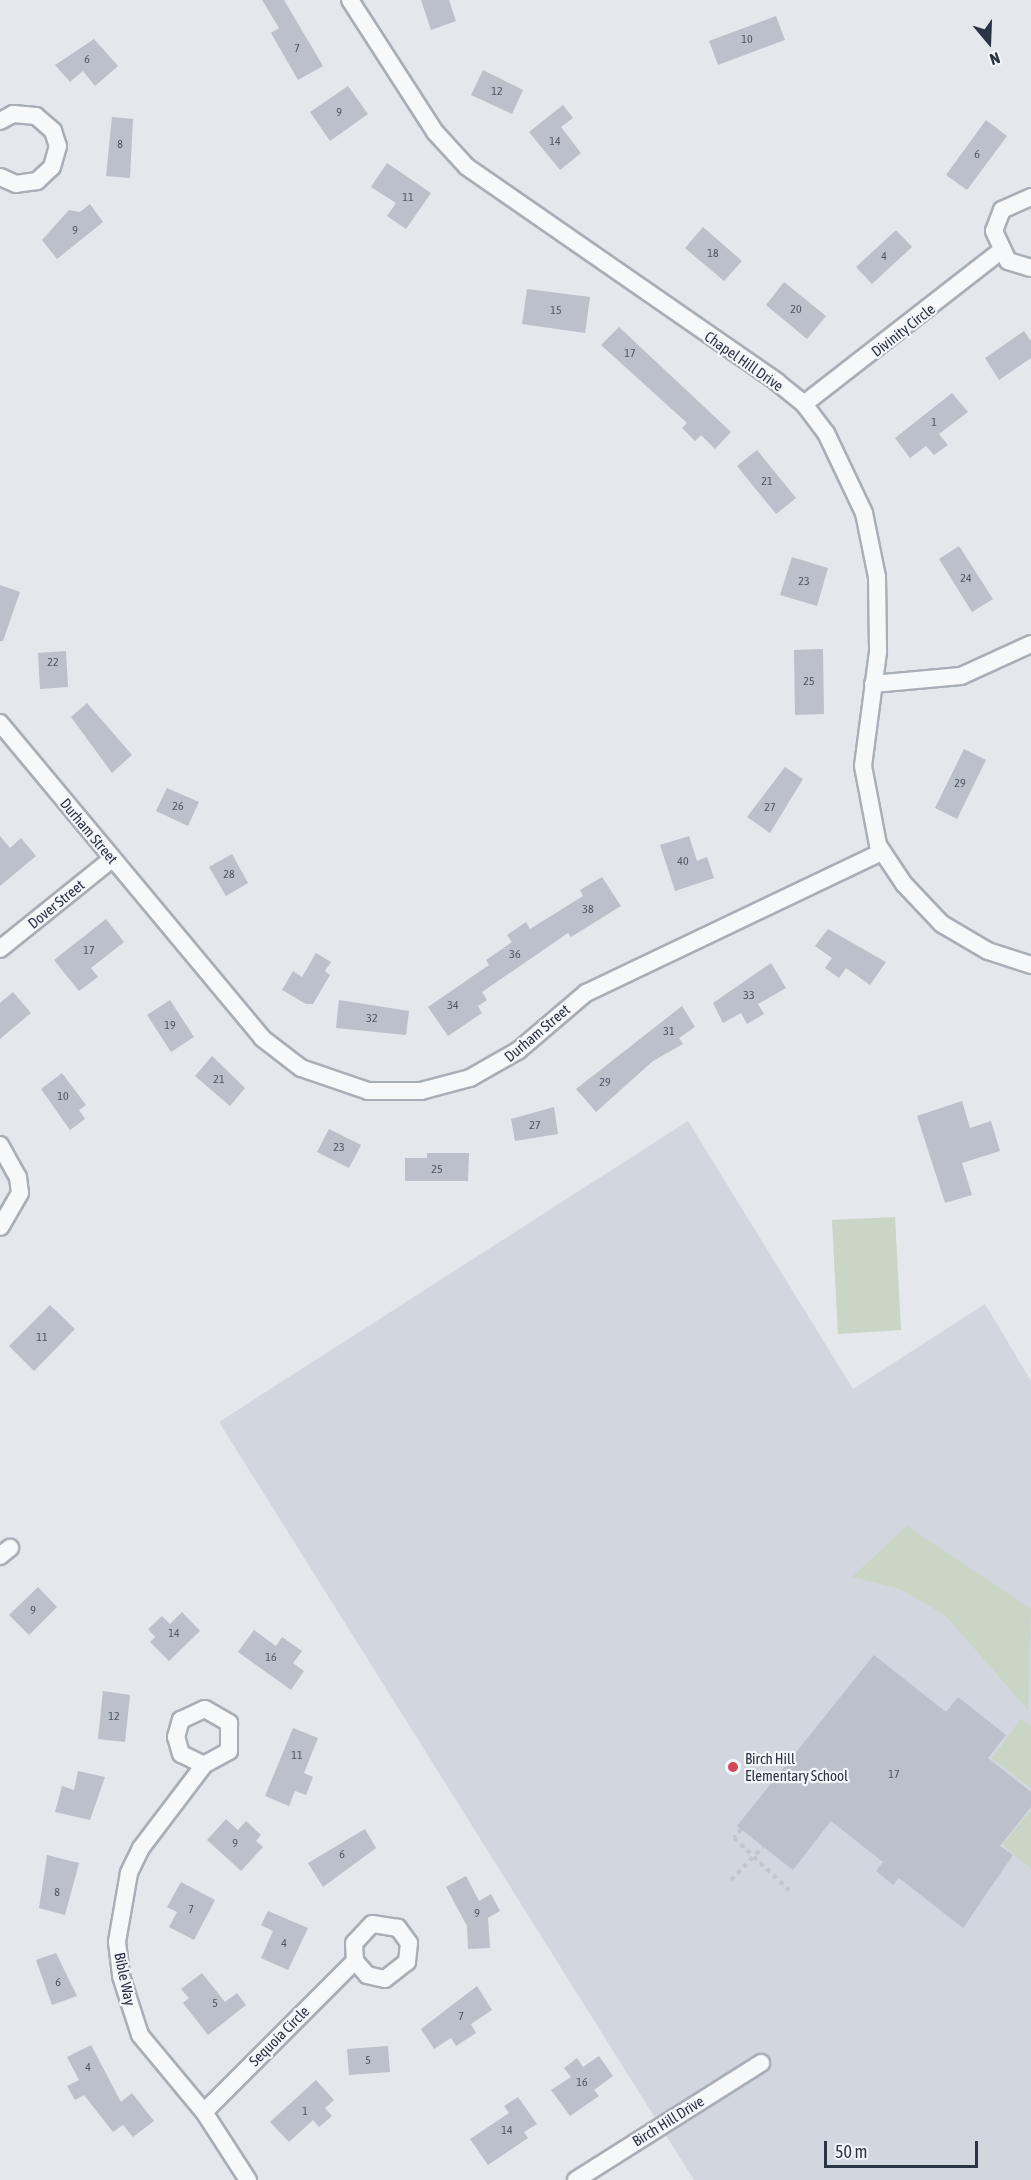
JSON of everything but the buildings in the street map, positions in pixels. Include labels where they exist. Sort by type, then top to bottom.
[{"type":"street","name":"Chapel Hill Drive","points":[[350,0],[435,132],[467,167],[804,404],[842,461],[864,513],[880,614],[863,766],[870,819],[882,852],[942,924],[988,951],[1031,965]]},
{"type":"street","points":[[0,120],[13,114],[36,116],[53,131],[57,154],[37,181],[16,184],[0,177]]},
{"type":"street","points":[[1031,197],[1010,203],[996,220],[999,252],[1031,268]]},
{"type":"street","name":"Divinity Circle","points":[[804,404],[999,252]]},
{"type":"street","points":[[873,684],[961,676],[1031,644]]},
{"type":"street","name":"Durham Street","points":[[0,723],[248,1024],[278,1053],[344,1086],[394,1092],[446,1087],[498,1065],[586,993],[882,852]]},
{"type":"street","name":"Dover Street","points":[[0,949],[112,859]]},
{"type":"street","points":[[0,1145],[18,1177],[20,1193],[0,1227]]},
{"type":"street","name":"Bible Way","points":[[204,1765],[141,1848],[129,1873],[117,1942],[121,1976],[140,2035],[204,2112],[248,2180]]},
{"type":"street","name":"Sequoia Circle","points":[[204,2112],[355,1961]]},
{"type":"street","name":"Birch Hill Drive","points":[[576,2180],[761,2063]]},
{"type":"path","points":[[741,1829],[734,1838],[789,1890]]},
{"type":"path","points":[[731,1880],[763,1847]]},
{"type":"shaded area","name":"Birch Hill Elementary School","points":[[688,1121],[853,1389],[985,1304],[1031,1381],[1031,2180],[694,2180],[219,1422]]},
{"type":"green space","points":[[895,1217],[901,1330],[838,1334],[832,1220]]},
{"type":"green space","points":[[907,1526],[1031,1609],[1028,1710],[946,1616],[900,1589],[852,1577]]},
{"type":"green space","points":[[1021,1719],[1031,1727],[1031,1788],[992,1758]]},
{"type":"green space","points":[[1031,1810],[1031,1869],[1003,1845]]},
{"type":"place","name":"Birch Hill Elementary School","points":[[733,1767]]}]
